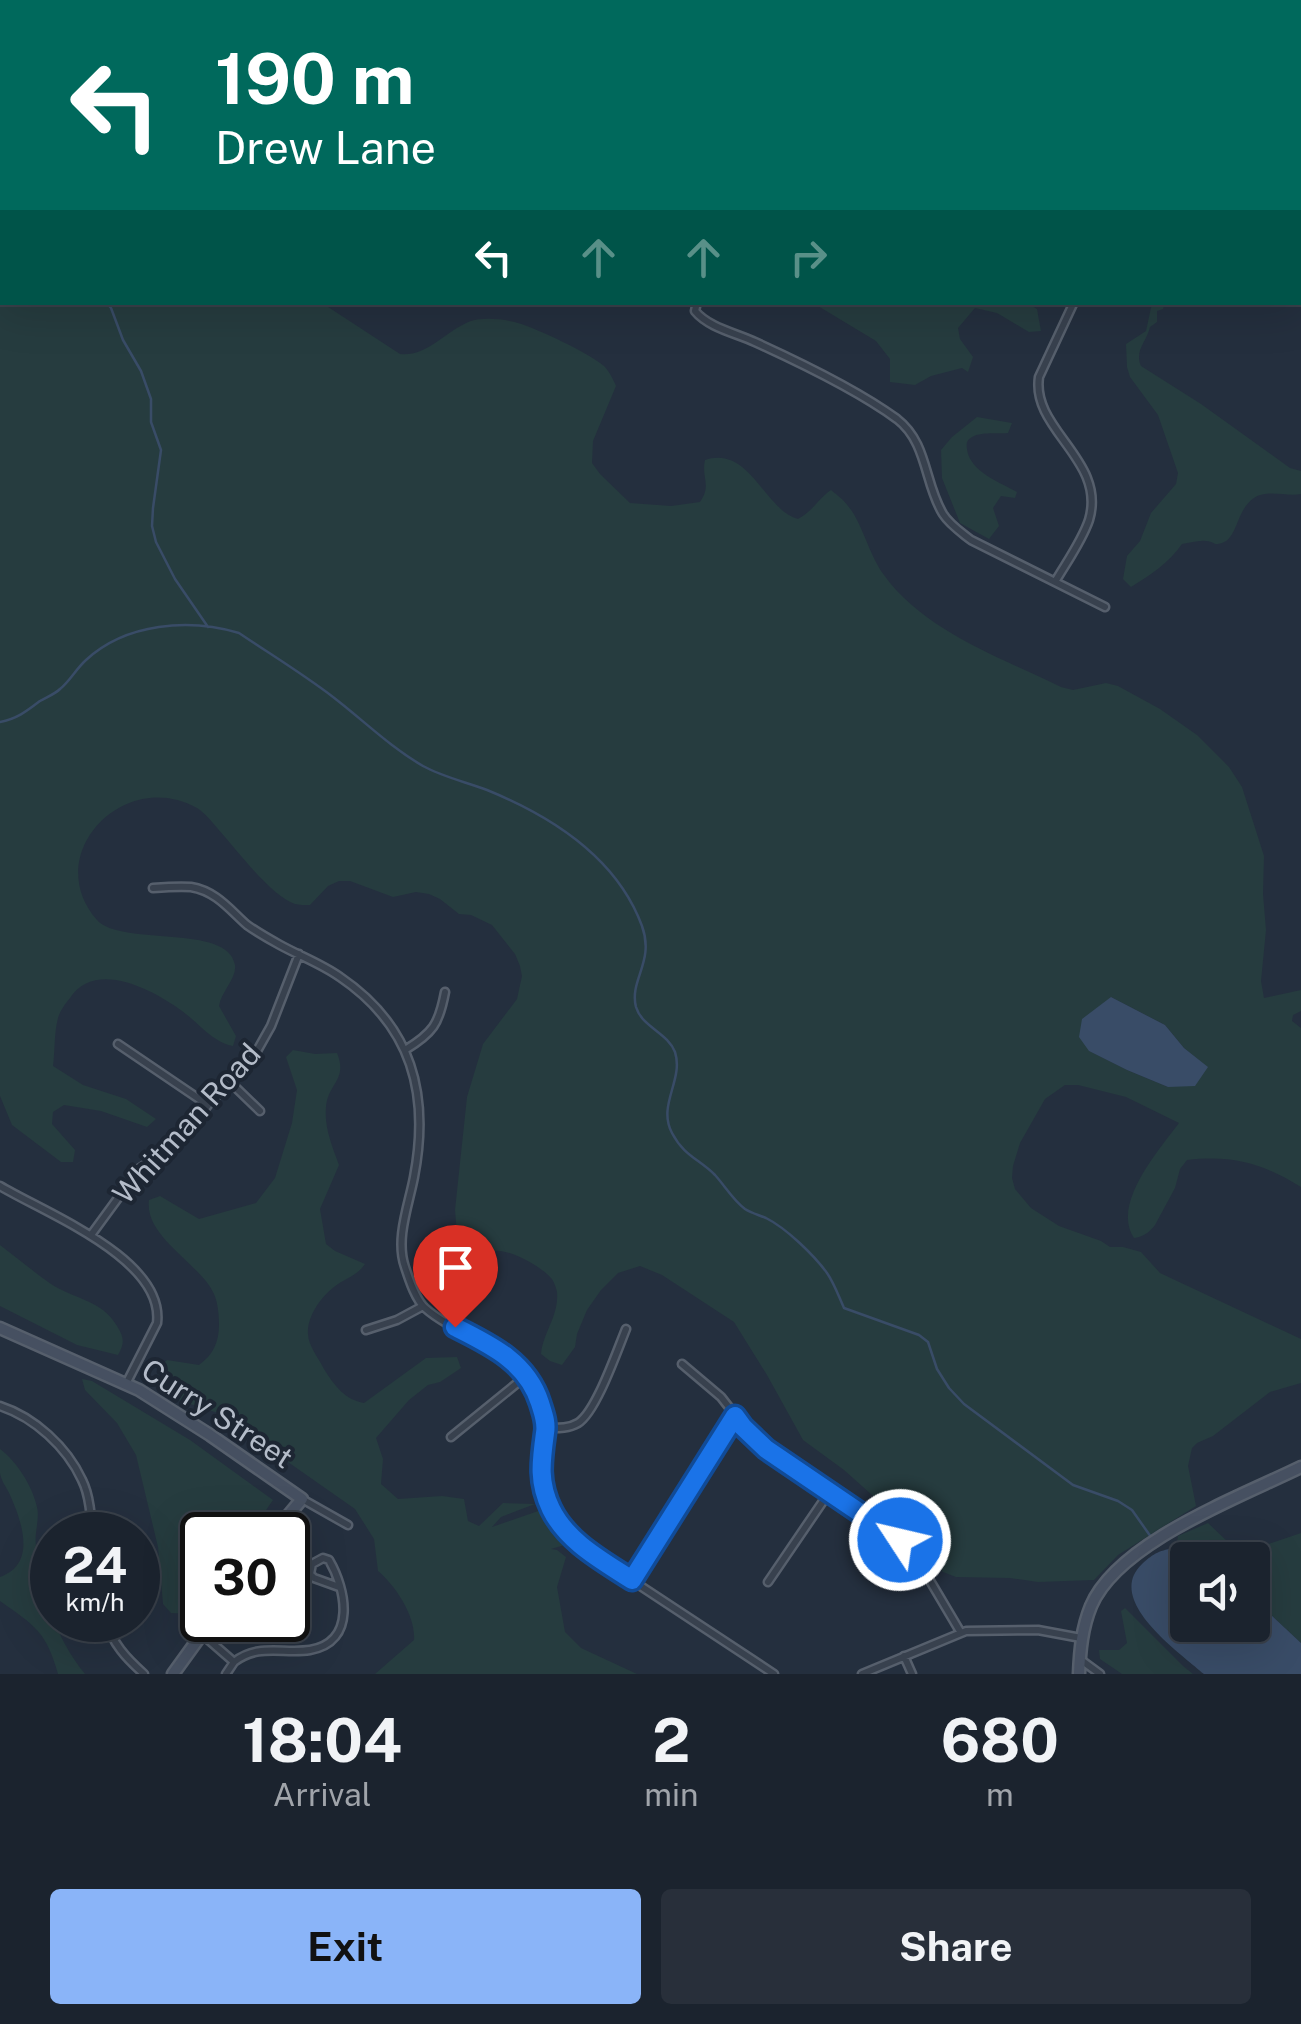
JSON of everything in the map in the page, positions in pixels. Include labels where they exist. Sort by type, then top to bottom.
[{"type":"street","points":[[696,305],[697,315],[852,392],[902,423],[919,445],[941,510],[952,525],[971,540],[1105,607]]},
{"type":"street","points":[[1055,582],[1090,516],[1086,475],[1080,460],[1047,415],[1038,387],[1073,305]]},
{"type":"street","points":[[153,888],[191,887],[212,894],[247,924],[338,975],[386,1019],[412,1064],[420,1120],[419,1152],[405,1218],[402,1257],[423,1306],[491,1346],[519,1366],[526,1376],[546,1421],[540,1468],[546,1496],[558,1522],[589,1552],[774,1674]]},
{"type":"street","name":"Whitman Road","points":[[91,1235],[140,1168],[175,1145],[253,1058],[271,1026],[299,954]]},
{"type":"street","points":[[405,1050],[436,1025],[444,992]]},
{"type":"street","points":[[118,1044],[208,1105]]},
{"type":"street","points":[[231,1083],[260,1110]]},
{"type":"street","points":[[0,1186],[91,1235],[134,1270],[154,1296],[157,1324],[126,1384]]},
{"type":"street","points":[[366,1330],[398,1320],[423,1306]]},
{"type":"street","name":"Curry Street","points":[[0,1328],[166,1406],[348,1526]]},
{"type":"street","points":[[546,1428],[565,1428],[584,1418],[626,1329]]},
{"type":"street","points":[[682,1364],[721,1397],[766,1449],[913,1552],[961,1633]]},
{"type":"street","points":[[451,1437],[526,1376]]},
{"type":"street","points":[[0,1406],[36,1425],[62,1450],[83,1480],[91,1512]]},
{"type":"street","points":[[632,1580],[735,1416]]},
{"type":"street","points":[[1080,1674],[1081,1638],[1092,1602],[1109,1578],[1172,1529],[1301,1467]]},
{"type":"street","points":[[768,1582],[830,1491]]},
{"type":"street","points":[[291,1512],[302,1499]]},
{"type":"street","points":[[226,1674],[245,1653],[324,1646],[336,1635],[344,1619],[345,1602],[335,1571],[328,1560],[323,1558],[312,1564],[310,1574],[314,1578],[339,1587]]},
{"type":"street","points":[[862,1674],[961,1633],[1038,1630],[1081,1638]]},
{"type":"street","points":[[115,1642],[144,1674]]},
{"type":"street","points":[[173,1674],[196,1642]]},
{"type":"street","points":[[211,1642],[234,1662]]},
{"type":"street","points":[[904,1656],[912,1674]]},
{"type":"street","points":[[1080,1659],[1100,1674]]},
{"type":"green space","points":[[0,305],[325,305],[400,354],[428,347],[476,320],[513,322],[563,342],[604,366],[611,375],[616,386],[593,441],[592,463],[630,503],[671,506],[700,502],[705,491],[705,460],[721,458],[746,470],[786,514],[798,519],[831,490],[853,513],[884,575],[920,612],[965,641],[1061,687],[1073,690],[1106,683],[1118,686],[1197,735],[1229,767],[1242,787],[1264,856],[1264,998],[1301,990],[1301,1011],[1293,1015],[1292,1021],[1301,1028],[1301,1187],[1247,1163],[1187,1160],[1155,1225],[1134,1238],[1129,1224],[1133,1194],[1150,1162],[1179,1123],[1126,1097],[1078,1085],[1065,1085],[1045,1099],[1020,1143],[1012,1178],[1015,1189],[1031,1208],[1059,1226],[1110,1247],[1141,1252],[1160,1273],[1301,1339],[1301,1383],[1270,1392],[1213,1436],[1197,1443],[1188,1466],[1196,1506],[1118,1555],[1094,1580],[1038,1582],[956,1577],[943,1572],[890,1511],[803,1440],[734,1322],[662,1275],[640,1266],[618,1273],[587,1310],[575,1347],[562,1365],[541,1354],[557,1301],[555,1285],[547,1274],[524,1259],[500,1251],[485,1255],[459,1272],[448,1269],[457,1234],[455,1210],[467,1097],[483,1044],[517,999],[522,976],[515,954],[492,925],[459,914],[429,894],[416,892],[393,897],[350,881],[328,886],[310,905],[295,904],[265,882],[203,812],[169,798],[143,799],[118,808],[98,824],[84,845],[78,869],[82,895],[97,920],[110,928],[195,939],[228,952],[235,970],[219,1006],[236,1036],[233,1046],[219,1041],[182,1011],[141,987],[109,979],[94,981],[81,986],[60,1013],[53,1066],[83,1085],[126,1099],[156,1119],[147,1127],[101,1111],[64,1105],[53,1112],[52,1124],[75,1150],[73,1162],[61,1162],[12,1125],[0,1096]],"holes":[[[1111,997],[1165,1025],[1207,1067],[1168,1087],[1089,1051]]]},
{"type":"green space","points":[[816,305],[1030,305],[1037,309],[1041,331],[1029,332],[997,313],[975,308],[958,328],[960,339],[973,357],[968,372],[962,368],[931,376],[915,385],[890,382],[890,359],[876,341]]},
{"type":"green space","points":[[1152,305],[1164,305],[1157,311],[1157,322],[1150,327],[1140,351],[1141,366],[1290,468],[1301,471],[1301,494],[1265,494],[1254,498],[1227,540],[1217,544],[1182,544],[1165,563],[1131,587],[1123,579],[1127,556],[1140,541],[1151,513],[1176,484],[1178,473],[1158,415],[1127,367],[1126,344],[1146,331]]},
{"type":"green space","points":[[977,417],[1012,423],[1008,433],[978,435],[967,443],[969,457],[979,470],[1017,492],[1015,498],[1001,496],[993,508],[999,526],[989,539],[960,523],[942,478],[941,450]]},
{"type":"green space","points":[[293,1050],[337,1053],[339,1076],[327,1099],[326,1114],[339,1165],[320,1209],[326,1244],[365,1264],[329,1291],[316,1308],[308,1334],[314,1352],[341,1391],[364,1403],[426,1358],[457,1357],[461,1368],[409,1400],[376,1438],[383,1459],[381,1484],[398,1499],[464,1499],[468,1521],[479,1526],[503,1503],[535,1504],[501,1517],[492,1527],[544,1509],[551,1527],[568,1544],[551,1549],[566,1557],[557,1587],[565,1632],[581,1648],[637,1674],[375,1674],[414,1640],[414,1631],[404,1602],[378,1571],[374,1539],[355,1509],[218,1413],[172,1398],[157,1378],[159,1367],[167,1360],[199,1365],[204,1361],[216,1342],[219,1317],[207,1283],[155,1226],[149,1200],[160,1196],[199,1219],[256,1203],[275,1178],[292,1123],[297,1090],[286,1057]]},
{"type":"green space","points":[[0,1245],[51,1284],[111,1317],[122,1337],[118,1355],[77,1345],[0,1306]]},
{"type":"green space","points":[[82,1379],[92,1381],[190,1440],[273,1500],[265,1512],[180,1512],[180,1613],[171,1613],[163,1604],[160,1512],[150,1512],[136,1455],[117,1423],[85,1390]]},
{"type":"green space","points":[[0,1449],[23,1475],[38,1512],[30,1512],[30,1624],[0,1601],[0,1577],[12,1571],[23,1552],[19,1517],[1,1476]]},
{"type":"green space","points":[[1208,1523],[1228,1542],[1177,1542],[1178,1536]]},
{"type":"green space","points":[[1301,1533],[1301,1643],[1270,1614],[1270,1544]]},
{"type":"green space","points":[[1125,1608],[1193,1674],[1122,1674],[1100,1659],[1099,1650],[1119,1650],[1127,1643],[1121,1611]]},
{"type":"green space","points":[[45,1642],[64,1642],[85,1674],[58,1674]]},
{"type":"water","points":[[1111,997],[1165,1025],[1184,1048],[1208,1067],[1195,1086],[1168,1087],[1089,1051],[1079,1037],[1082,1019]]},
{"type":"water","points":[[1170,1549],[1170,1642],[1270,1642],[1270,1614],[1301,1643],[1301,1674],[1204,1674],[1163,1639],[1138,1609],[1132,1593],[1133,1578],[1142,1564]]},
{"type":"waterway","points":[[108,305],[151,399],[151,422],[161,450],[152,526],[156,542],[175,579],[208,627]]},
{"type":"waterway","points":[[0,722],[17,717],[56,692],[86,660],[120,638],[159,627],[220,628],[239,633],[298,672],[423,766],[487,790],[558,827],[599,860],[616,880],[642,926],[646,950],[636,988],[636,1007],[675,1052],[676,1073],[667,1112],[672,1133],[682,1147],[715,1175],[745,1209],[774,1222],[807,1250],[830,1277],[844,1308],[919,1335],[928,1342],[937,1369],[949,1388],[964,1404],[1073,1485],[1132,1510],[1151,1537]]},
{"type":"route","points":[[455,1327],[491,1346],[519,1366],[526,1376],[546,1421],[540,1468],[551,1509],[568,1534],[632,1580],[735,1416],[766,1449],[900,1540]]}]
